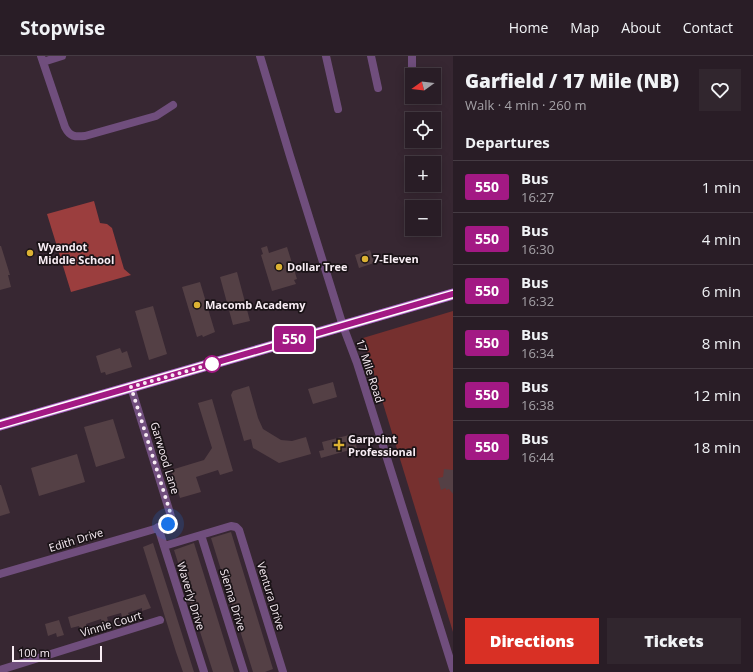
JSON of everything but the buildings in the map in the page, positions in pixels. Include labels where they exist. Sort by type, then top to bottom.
[{"type":"main road","points":[[0,425],[453,294]]},
{"type":"street","points":[[62,56],[42,59],[65,127],[74,137],[85,136],[156,116],[173,106]]},
{"type":"street","points":[[326,56],[338,109]]},
{"type":"street","points":[[371,56],[378,88]]},
{"type":"street","points":[[412,56],[412,68]]},
{"type":"street","name":"17 Mile Road","points":[[263,57],[290,156],[453,669]]},
{"type":"street","name":"Garwood Lane","points":[[131,387],[171,515],[170,522],[168,524],[158,527]]},
{"type":"street","name":"Ventura Drive","points":[[201,535],[231,526],[236,527],[240,533],[283,672]]},
{"type":"street","name":"Waverly Drive","points":[[158,527],[204,672]]},
{"type":"street","name":"Edith Drive","points":[[0,574],[158,527]]},
{"type":"street","points":[[164,546],[201,535]]},
{"type":"street","name":"Sienna Drive","points":[[201,535],[244,672]]},
{"type":"street","name":"Vinnie Court","points":[[0,670],[160,620]]},
{"type":"shaded area","points":[[94,201],[100,223],[107,224],[112,228],[124,269],[131,275],[71,292],[47,214]]},
{"type":"shaded area","points":[[453,311],[453,632],[363,338]]},
{"type":"bus line","name":"550","points":[[0,425],[453,294]]},
{"type":"place","name":"Wyandot Middle School","points":[[30,253]]},
{"type":"place","name":"7-Eleven","points":[[365,259]]},
{"type":"place","name":"Dollar Tree","points":[[279,267]]},
{"type":"place","name":"Macomb Academy","points":[[197,305]]},
{"type":"place","name":"Garpoint Professional","points":[[339,445]]},
{"type":"route","points":[[168,524],[172,518],[131,387],[212,364]]}]
